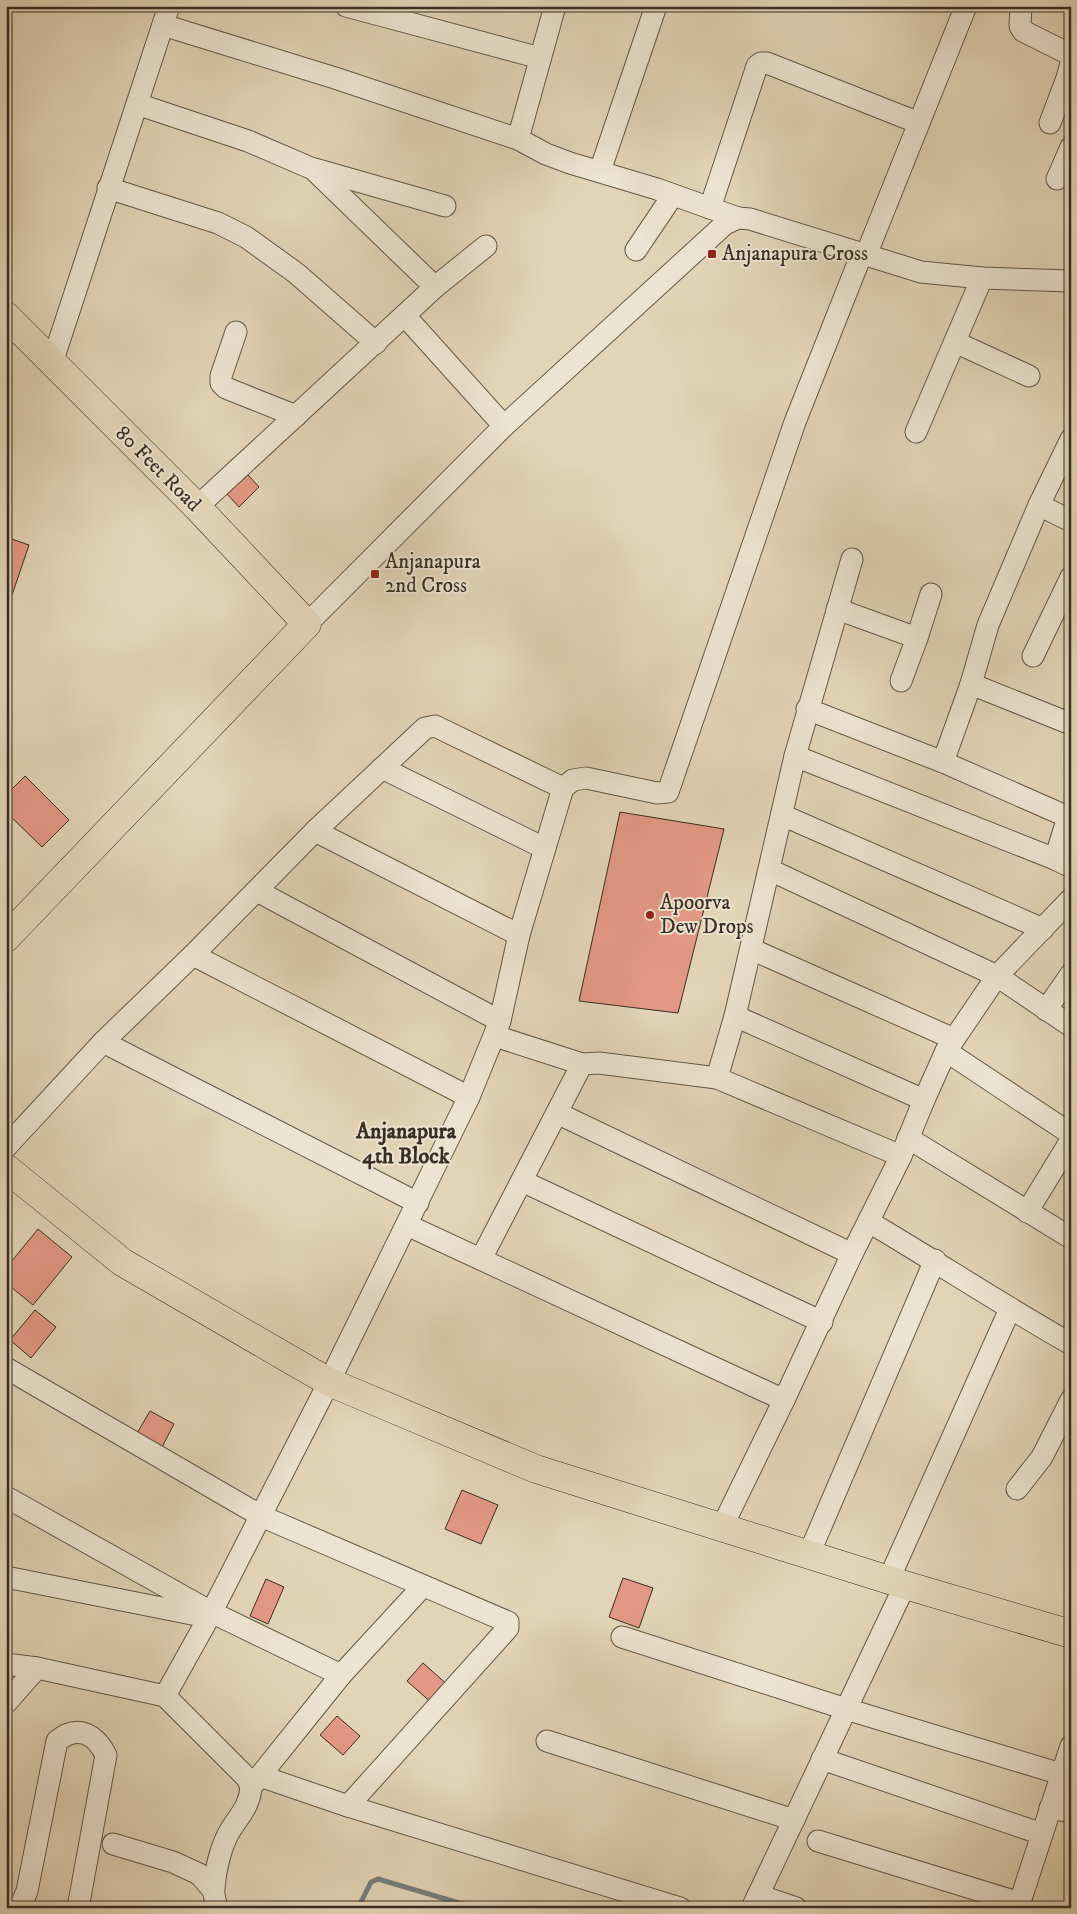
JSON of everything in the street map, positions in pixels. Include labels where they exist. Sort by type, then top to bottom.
[{"type":"main road","name":"80 Feet Road","points":[[6,316],[196,507],[307,624]]},
{"type":"main road","points":[[6,938],[307,624]]},
{"type":"main road","points":[[6,1168],[122,1262],[329,1382],[536,1469],[897,1582],[1071,1634]]},
{"type":"street","points":[[346,6],[540,58]]},
{"type":"street","points":[[518,139],[555,6]]},
{"type":"street","points":[[600,171],[656,6]]},
{"type":"street","points":[[165,1696],[210,1615],[261,1516],[469,1097],[498,1028],[519,935],[563,788],[573,780],[586,778],[657,794],[668,792],[795,422],[966,6]]},
{"type":"street","points":[[1021,6],[1020,26],[1023,32],[1071,55]]},
{"type":"street","points":[[52,363],[166,16],[335,78],[518,139],[546,154],[570,163],[600,171],[738,218],[750,219],[920,272],[982,278],[1071,281]]},
{"type":"street","points":[[710,208],[757,66],[761,63],[767,63],[919,123]]},
{"type":"street","points":[[1050,123],[1071,64]]},
{"type":"street","points":[[137,104],[248,141],[313,169],[445,206]]},
{"type":"street","points":[[1057,180],[1071,146]]},
{"type":"street","points":[[313,169],[435,287]]},
{"type":"street","points":[[108,188],[218,223],[246,237],[296,273],[376,343]]},
{"type":"street","points":[[636,250],[673,195]]},
{"type":"street","points":[[307,624],[504,426],[725,224],[738,218]]},
{"type":"street","points":[[196,507],[406,317],[435,287],[486,246]]},
{"type":"street","points":[[916,432],[982,278]]},
{"type":"street","points":[[406,317],[504,426]]},
{"type":"street","points":[[236,332],[221,376],[221,383],[226,388],[296,416]]},
{"type":"street","points":[[955,342],[1029,376]]},
{"type":"street","points":[[943,762],[971,684],[988,625],[1039,505],[1071,439]]},
{"type":"street","points":[[1039,505],[1071,521]]},
{"type":"street","points":[[717,1078],[735,1016],[795,756],[852,559]]},
{"type":"street","points":[[1033,656],[1071,577]]},
{"type":"street","points":[[902,681],[931,594]]},
{"type":"street","points":[[837,609],[917,638]]},
{"type":"street","points":[[971,684],[1071,724]]},
{"type":"street","points":[[795,756],[1063,863],[1069,812],[808,709]]},
{"type":"street","points":[[6,1147],[104,1042],[315,831],[425,728],[435,726],[563,788]]},
{"type":"street","points":[[382,768],[544,848]]},
{"type":"street","points":[[782,815],[1043,929]]},
{"type":"street","points":[[315,831],[519,935]]},
{"type":"street","points":[[770,870],[996,976],[1071,1026]]},
{"type":"street","points":[[257,891],[498,1028],[582,1064],[599,1063],[717,1078],[904,1147],[1027,1212],[1071,1238]]},
{"type":"street","points":[[722,1527],[822,1322],[950,1045],[996,976],[1071,899]]},
{"type":"street","points":[[751,949],[950,1045],[1071,1134]]},
{"type":"street","points":[[193,955],[469,1097]]},
{"type":"street","points":[[1046,1010],[1071,974]]},
{"type":"street","points":[[735,1016],[924,1100]]},
{"type":"street","points":[[104,1042],[418,1203]]},
{"type":"street","points":[[481,1258],[582,1064]]},
{"type":"street","points":[[557,1114],[852,1254]]},
{"type":"street","points":[[1027,1212],[1071,1140]]},
{"type":"street","points":[[522,1181],[822,1322]]},
{"type":"street","points":[[869,1222],[935,1260],[1010,1309],[1071,1344]]},
{"type":"street","points":[[407,1225],[784,1400]]},
{"type":"street","points":[[809,1554],[935,1260]]},
{"type":"street","points":[[796,1908],[755,1902],[846,1709],[1010,1309]]},
{"type":"street","points":[[6,1368],[261,1516],[508,1622],[509,1626],[348,1806]]},
{"type":"street","points":[[1017,1489],[1042,1457],[1071,1400]]},
{"type":"street","points":[[6,1497],[210,1615],[341,1675]]},
{"type":"street","points":[[6,1577],[210,1615]]},
{"type":"street","points":[[215,1899],[218,1860],[230,1830],[245,1809],[256,1782],[341,1675],[423,1586]]},
{"type":"street","points":[[622,1637],[846,1709],[1061,1774]]},
{"type":"street","points":[[6,1664],[37,1668],[165,1696],[247,1778],[256,1782],[348,1806],[680,1908]]},
{"type":"street","points":[[6,1703],[37,1668]]},
{"type":"street","points":[[20,1908],[28,1890],[57,1741],[65,1734],[82,1732],[95,1738],[106,1755],[78,1908]]},
{"type":"street","points":[[547,1741],[794,1820]]},
{"type":"street","points":[[818,1841],[1019,1905],[1071,1746]]},
{"type":"street","points":[[822,1759],[1042,1834]]},
{"type":"street","points":[[1050,1808],[1071,1812]]},
{"type":"street","points":[[113,1844],[173,1862],[198,1874],[215,1899]]},
{"type":"building","points":[[248,475],[259,487],[239,507],[227,494]]},
{"type":"building","points":[[6,537],[29,545],[10,601],[6,600]]},
{"type":"building","points":[[25,776],[69,820],[42,847],[6,812],[6,795]]},
{"type":"building","name":"Apoorva Dew Drops","points":[[620,812],[724,829],[678,1013],[579,1001]]},
{"type":"building","points":[[38,1229],[72,1257],[33,1305],[6,1283],[6,1268]]},
{"type":"building","points":[[35,1310],[56,1327],[31,1358],[10,1340]]},
{"type":"building","points":[[150,1411],[174,1424],[161,1449],[136,1435]]},
{"type":"building","points":[[462,1490],[498,1505],[481,1544],[445,1529]]},
{"type":"building","points":[[623,1578],[653,1588],[639,1628],[609,1617]]},
{"type":"building","points":[[266,1579],[284,1587],[268,1624],[250,1616]]},
{"type":"building","points":[[423,1663],[450,1687],[434,1705],[407,1681]]},
{"type":"building","points":[[337,1716],[360,1736],[343,1755],[320,1735]]},
{"type":"waterway","points":[[358,1908],[371,1882],[378,1879],[476,1908]]},
{"type":"place","name":"Anjanapura Cross","points":[[712,254]]},
{"type":"place","name":"Anjanapura 2nd Cross","points":[[375,574]]},
{"type":"place","name":"Apoorva Dew Drops","points":[[650,915]]},
{"type":"district","name":"Anjanapura 4th Block","points":[[406,1144]]}]
